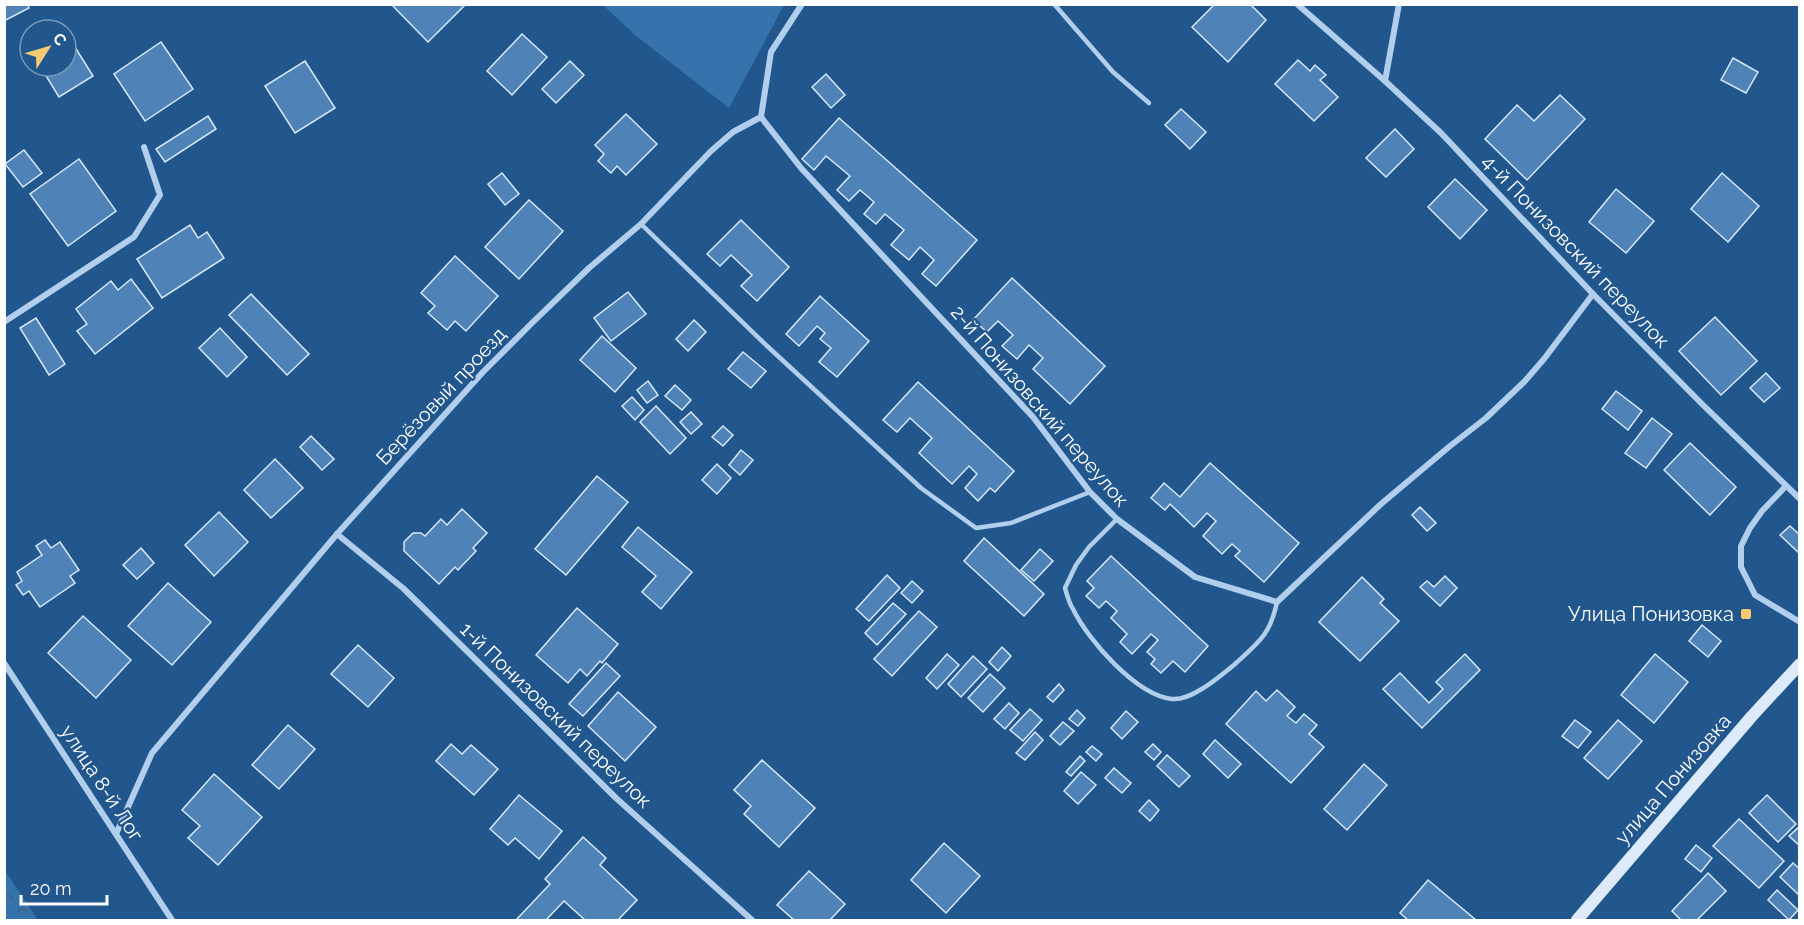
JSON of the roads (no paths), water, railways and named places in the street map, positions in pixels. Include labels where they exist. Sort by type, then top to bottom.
[{"type":"main road","name":"улица Понизовка","points":[[1577,921],[1752,716],[1800,664]]},
{"type":"street","points":[[761,117],[771,52],[802,4]]},
{"type":"street","name":"4-й Понизовский переулок","points":[[1297,4],[1441,133],[1593,294],[1800,499]]},
{"type":"street","points":[[1385,81],[1399,4]]},
{"type":"street","name":"Берёзовый проезд","points":[[116,834],[152,753],[337,534],[483,372],[589,268],[641,224],[711,151],[733,132],[761,117]]},
{"type":"street","name":"2-й Понизовский переулок","points":[[761,117],[801,168],[1033,417],[1090,492],[1117,519],[1195,577],[1277,602]]},
{"type":"street","points":[[4,322],[134,237],[160,195],[144,147]]},
{"type":"street","points":[[1277,602],[1381,504],[1486,418],[1524,382],[1593,294]]},
{"type":"street","points":[[1786,486],[1762,511],[1750,528],[1741,546],[1741,567],[1755,595],[1800,622]]},
{"type":"street","name":"1-й Понизовский переулок","points":[[337,534],[404,589],[616,798],[752,921]]},
{"type":"street","name":"улица 8-й Лог","points":[[4,663],[172,921]]},
{"type":"lane","points":[[794,4],[797,13]]},
{"type":"lane","points":[[1054,4],[1113,72],[1149,103]]},
{"type":"lane","points":[[641,224],[766,345],[921,488],[976,528],[1011,523],[1090,492]]},
{"type":"lane","points":[[1117,519],[1089,547],[1076,565],[1065,588],[1072,609],[1086,632],[1128,677],[1150,691],[1173,699],[1194,694],[1215,680],[1260,641],[1273,621],[1277,602]]},
{"type":"place","name":"Улица Понизовка","points":[[1746,614]]}]
